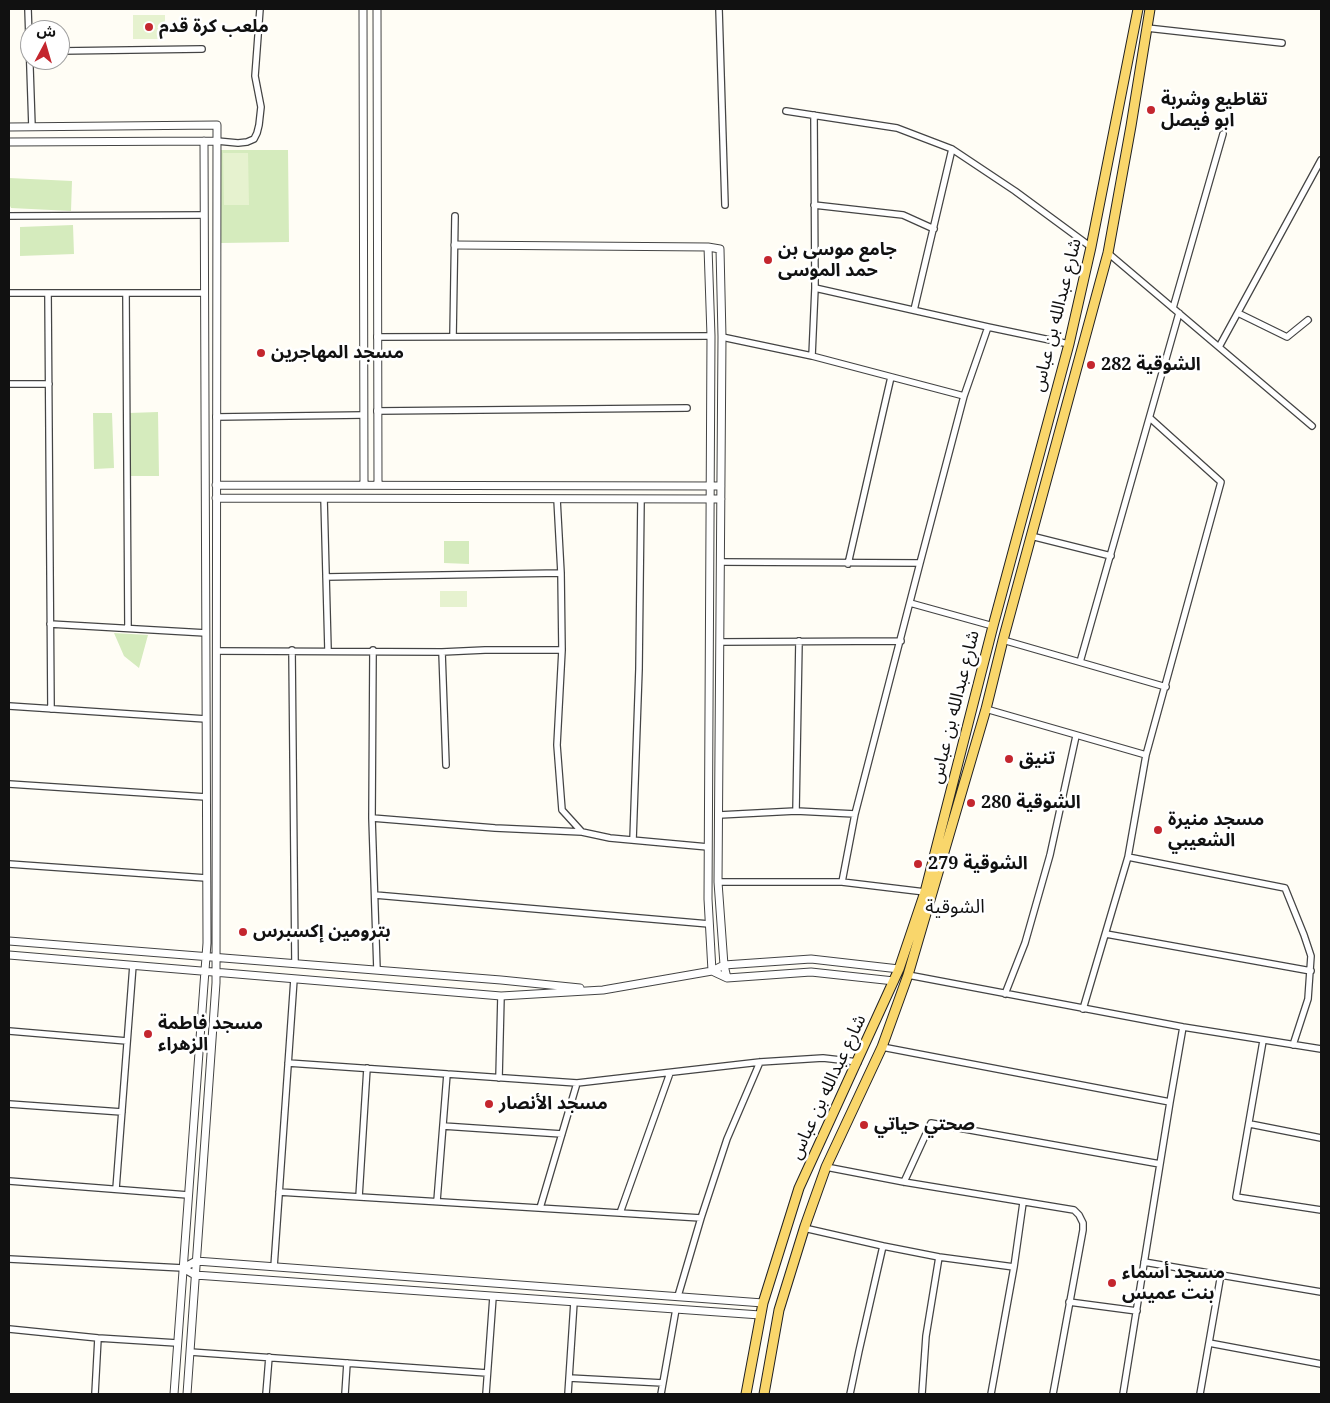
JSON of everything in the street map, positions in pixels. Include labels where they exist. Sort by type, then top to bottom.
[{"type":"main road","name":"شارع عبدالله بن عباس","points":[[746,1394],[763,1303],[799,1188],[899,970],[925,892],[993,626],[1069,344],[1091,247],[1138,9]]},
{"type":"main road","name":"شارع عبدالله بن عباس","points":[[764,1394],[779,1310],[804,1228],[826,1167],[882,1046],[908,975],[986,709],[1108,253],[1150,9]]},
{"type":"street","points":[[9,142],[247,142],[254,138],[256,133],[261,107],[255,76],[260,9]]},
{"type":"street","points":[[363,9],[364,485]]},
{"type":"street","points":[[376,9],[378,485]]},
{"type":"street","points":[[719,9],[725,205]]},
{"type":"street","points":[[1147,28],[1282,43]]},
{"type":"street","points":[[70,51],[202,48]]},
{"type":"street","points":[[30,70],[32,127]]},
{"type":"street","points":[[786,111],[897,128],[952,149],[1015,191],[1091,247]]},
{"type":"street","points":[[812,356],[815,288],[814,115]]},
{"type":"street","points":[[9,127],[217,125],[216,972],[186,1394]]},
{"type":"street","points":[[1173,308],[1223,134]]},
{"type":"street","points":[[174,1394],[206,956],[204,141]]},
{"type":"street","points":[[914,310],[952,149]]},
{"type":"street","points":[[1219,347],[1321,160]]},
{"type":"street","points":[[814,205],[904,215],[934,229]]},
{"type":"street","points":[[9,216],[204,215]]},
{"type":"street","points":[[453,337],[455,216]]},
{"type":"street","points":[[455,245],[708,247],[720,249],[722,337],[718,882],[724,965],[727,978]]},
{"type":"street","points":[[708,247],[711,336],[708,899],[712,971]]},
{"type":"street","points":[[1108,253],[1312,426]]},
{"type":"street","points":[[815,288],[1069,344]]},
{"type":"street","points":[[9,293],[205,293]]},
{"type":"street","points":[[48,293],[51,709]]},
{"type":"street","points":[[126,293],[128,628]]},
{"type":"street","points":[[1080,662],[1179,313]]},
{"type":"street","points":[[1238,313],[1287,337],[1308,320]]},
{"type":"street","points":[[842,882],[855,814],[920,563],[964,396],[988,327]]},
{"type":"street","points":[[377,337],[711,336]]},
{"type":"street","points":[[722,337],[812,356],[964,396]]},
{"type":"street","points":[[848,564],[891,377]]},
{"type":"street","points":[[9,384],[49,384]]},
{"type":"street","points":[[377,412],[687,408]]},
{"type":"street","points":[[216,417],[364,415]]},
{"type":"street","points":[[1084,1009],[1128,857],[1146,755],[1166,687],[1220,482],[1150,418]]},
{"type":"street","points":[[216,485],[721,486]]},
{"type":"street","points":[[216,498],[721,499]]},
{"type":"street","points":[[324,498],[328,650]]},
{"type":"street","points":[[557,499],[561,573],[562,650],[557,745],[562,810],[582,832]]},
{"type":"street","points":[[634,840],[639,670],[641,499]]},
{"type":"street","points":[[1031,536],[1110,556]]},
{"type":"street","points":[[721,562],[920,563]]},
{"type":"street","points":[[326,576],[561,573]]},
{"type":"street","points":[[910,603],[993,626]]},
{"type":"street","points":[[50,624],[206,633]]},
{"type":"street","points":[[1003,640],[1166,687]]},
{"type":"street","points":[[796,811],[798,641]]},
{"type":"street","points":[[720,642],[901,641]]},
{"type":"street","points":[[292,650],[295,964]]},
{"type":"street","points":[[216,651],[373,650],[442,652],[562,650]]},
{"type":"street","points":[[373,650],[372,818],[377,970]]},
{"type":"street","points":[[442,652],[446,765]]},
{"type":"street","points":[[9,706],[206,719]]},
{"type":"street","points":[[986,709],[1146,755]]},
{"type":"street","points":[[1005,994],[1025,943],[1050,855],[1076,736]]},
{"type":"street","points":[[9,784],[206,796]]},
{"type":"street","points":[[719,815],[796,811],[855,814]]},
{"type":"street","points":[[372,818],[495,828],[582,832],[610,838],[708,848]]},
{"type":"street","points":[[1128,857],[1285,888],[1304,935],[1310,956],[1311,972],[1308,999],[1293,1045]]},
{"type":"street","points":[[9,864],[206,878]]},
{"type":"street","points":[[718,882],[842,882],[925,892]]},
{"type":"street","points":[[375,895],[709,924]]},
{"type":"street","points":[[1106,934],[1311,972]]},
{"type":"street","points":[[9,941],[603,990]]},
{"type":"street","points":[[9,955],[501,996],[603,990],[712,971],[724,965],[811,959],[899,970]]},
{"type":"street","points":[[116,1189],[133,965]]},
{"type":"street","points":[[712,971],[727,978],[811,972],[894,981]]},
{"type":"street","points":[[908,975],[1183,1027],[1321,1049]]},
{"type":"street","points":[[274,1267],[294,979]]},
{"type":"street","points":[[499,1078],[501,996]]},
{"type":"street","points":[[1123,1394],[1183,1027]]},
{"type":"street","points":[[9,1030],[127,1041]]},
{"type":"street","points":[[1263,1041],[1236,1197],[1321,1210]]},
{"type":"street","points":[[882,1046],[1170,1102]]},
{"type":"street","points":[[288,1063],[577,1084],[760,1062],[823,1058],[858,1062]]},
{"type":"street","points":[[678,1296],[700,1218],[727,1139],[760,1062]]},
{"type":"street","points":[[359,1196],[367,1068]]},
{"type":"street","points":[[620,1213],[670,1073]]},
{"type":"street","points":[[437,1201],[447,1074]]},
{"type":"street","points":[[540,1208],[577,1084]]},
{"type":"street","points":[[9,1104],[122,1112]]},
{"type":"street","points":[[904,1182],[931,1123],[1160,1164]]},
{"type":"street","points":[[1250,1124],[1321,1138]]},
{"type":"street","points":[[443,1126],[562,1134]]},
{"type":"street","points":[[826,1167],[1023,1203],[1074,1210],[1083,1223],[1083,1230],[1053,1394]]},
{"type":"street","points":[[9,1181],[188,1196]]},
{"type":"street","points":[[279,1192],[700,1218]]},
{"type":"street","points":[[991,1394],[1014,1267],[1023,1203]]},
{"type":"street","points":[[804,1228],[939,1257],[1014,1267]]},
{"type":"street","points":[[850,1394],[883,1246]]},
{"type":"street","points":[[922,1394],[926,1336],[939,1257]]},
{"type":"street","points":[[9,1259],[183,1268],[195,1275],[760,1315]]},
{"type":"street","points":[[183,1268],[196,1261],[763,1303]]},
{"type":"street","points":[[1144,1262],[1321,1292]]},
{"type":"street","points":[[1200,1394],[1221,1274]]},
{"type":"street","points":[[486,1394],[493,1297]]},
{"type":"street","points":[[568,1394],[574,1302]]},
{"type":"street","points":[[1069,1302],[1137,1311]]},
{"type":"street","points":[[661,1394],[676,1309]]},
{"type":"street","points":[[9,1329],[98,1338],[177,1343]]},
{"type":"street","points":[[95,1394],[98,1338]]},
{"type":"street","points":[[1209,1343],[1321,1364]]},
{"type":"street","points":[[190,1352],[487,1373]]},
{"type":"street","points":[[266,1394],[269,1357]]},
{"type":"street","points":[[345,1394],[347,1363]]},
{"type":"street","points":[[569,1378],[663,1383]]},
{"type":"green space","name":"ملعب كرة قدم","points":[[133,15],[165,15],[165,39],[133,39]]},
{"type":"green space","points":[[220,150],[288,150],[289,242],[221,243]]},
{"type":"green space","points":[[223,153],[248,153],[249,205],[224,205]]},
{"type":"green space","points":[[9,178],[72,181],[71,211],[11,208],[9,204]]},
{"type":"green space","points":[[73,225],[74,254],[20,256],[20,227]]},
{"type":"green space","points":[[158,412],[159,476],[131,476],[129,413]]},
{"type":"green space","points":[[93,413],[112,413],[114,468],[94,469]]},
{"type":"green space","points":[[444,541],[469,541],[469,564],[444,563]]},
{"type":"green space","points":[[440,591],[467,591],[467,607],[440,607]]},
{"type":"green space","points":[[114,633],[148,635],[139,668],[124,656]]},
{"type":"place","name":"ملعب كرة قدم","points":[[149,27]]},
{"type":"place","name":"تقاطيع وشربة ابو فيصل","points":[[1151,110]]},
{"type":"place","name":"جامع موسى بن حمد الموسى","points":[[768,260]]},
{"type":"place","name":"مسجد المهاجرين","points":[[261,353]]},
{"type":"place","name":"الشوقية 282","points":[[1091,365]]},
{"type":"place","name":"تنيق","points":[[1009,759]]},
{"type":"place","name":"الشوقية 280","points":[[971,803]]},
{"type":"place","name":"مسجد منيرة الشعيبي","points":[[1158,830]]},
{"type":"place","name":"الشوقية 279","points":[[918,864]]},
{"type":"place","name":"بترومين إكسبرس","points":[[243,932]]},
{"type":"place","name":"مسجد فاطمة الزهراء","points":[[148,1034]]},
{"type":"place","name":"مسجد الأنصار","points":[[489,1104]]},
{"type":"place","name":"صحتي حياتي","points":[[864,1125]]},
{"type":"place","name":"مسجد أسماء بنت عميس","points":[[1112,1283]]},
{"type":"district","name":"الشوقية","points":[[955,908]]}]
